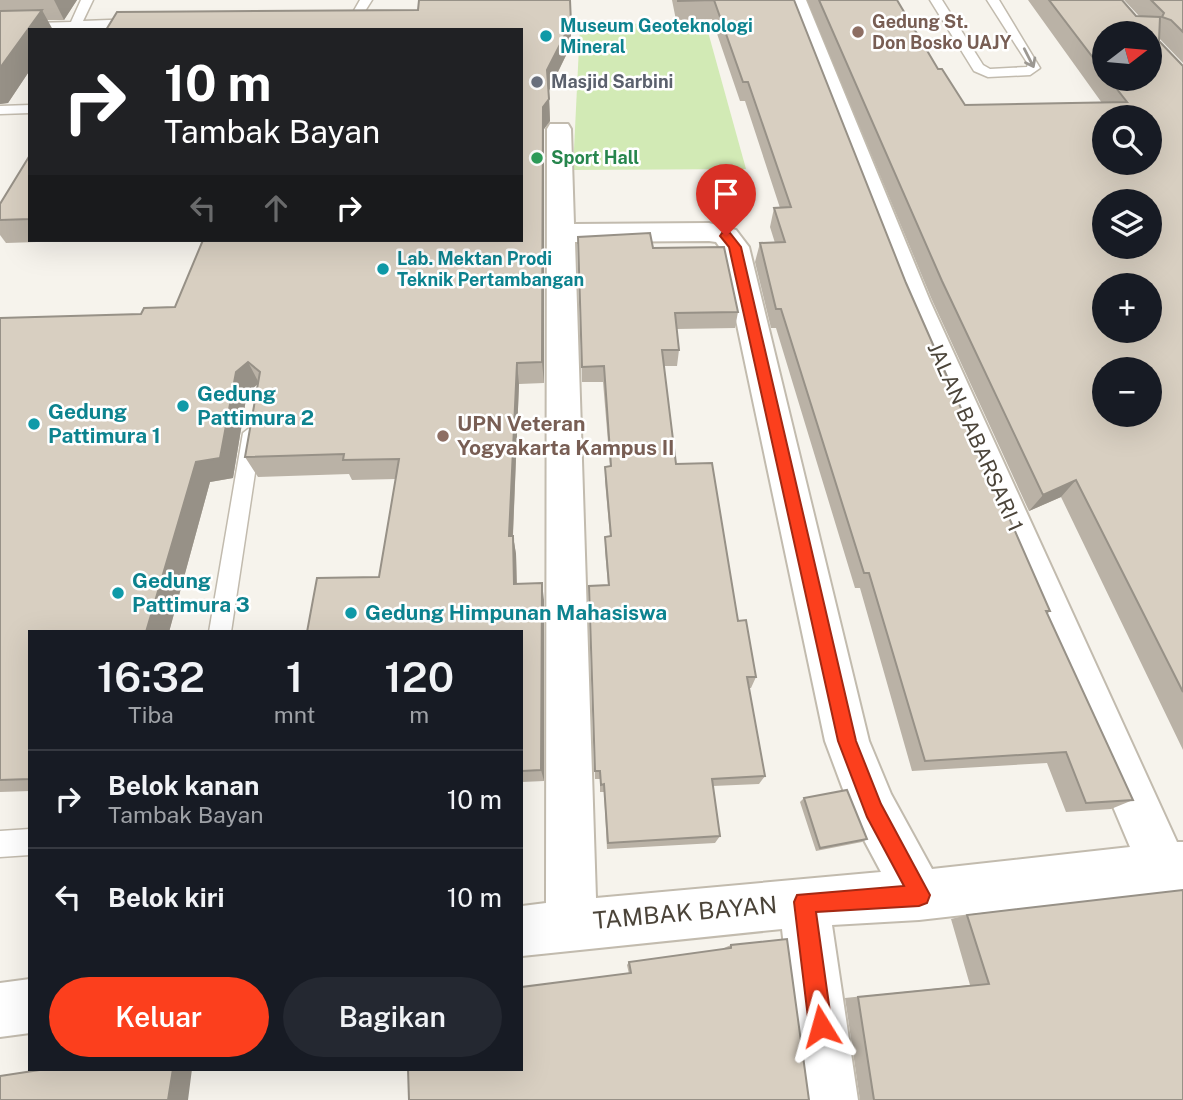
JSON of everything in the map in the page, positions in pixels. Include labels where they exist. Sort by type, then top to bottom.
[{"type":"street","name":"JALAN BABARSARI 1","points":[[796,0],[915,301],[1174,868]]},
{"type":"street","points":[[559,129],[571,924]]},
{"type":"street","points":[[559,233],[709,232],[726,236],[735,247],[847,741],[874,810],[919,895]]},
{"type":"street","name":"TAMBAK BAYAN","points":[[523,931],[804,902],[919,895],[1174,868]]},
{"type":"street","points":[[804,902],[830,1100]]},
{"type":"lane","points":[[76,24],[87,0]]},
{"type":"lane","points":[[316,18],[356,17],[366,0]]},
{"type":"lane","points":[[936,0],[978,68],[988,73],[1030,71],[1034,64],[993,0]]},
{"type":"lane","points":[[0,28],[156,22]]},
{"type":"lane","points":[[0,110],[28,109]]},
{"type":"lane","points":[[220,630],[256,406]]},
{"type":"lane","points":[[0,844],[28,842]]},
{"type":"green space","points":[[705,21],[746,169],[573,170],[580,26]]},
{"type":"building","points":[[419,0],[570,0],[571,23],[547,70],[549,99],[543,107],[542,362],[517,363],[509,536],[513,536],[514,584],[542,583],[541,770],[523,771],[523,630],[307,630],[317,578],[379,577],[399,459],[343,460],[344,454],[245,457],[260,372],[248,362],[236,372],[220,458],[196,462],[147,630],[28,630],[28,779],[0,780],[0,318],[141,314],[144,308],[175,307],[202,242],[523,242],[523,28],[107,28],[117,12],[418,10]]},
{"type":"building","points":[[714,0],[794,0],[906,283],[1050,611],[1046,611],[1133,800],[1086,803],[1066,752],[925,761],[869,573],[864,573],[781,309],[776,309],[760,243],[785,242],[774,208],[791,207],[748,82],[743,82]]},
{"type":"building","points":[[819,0],[897,0],[938,69],[942,69],[965,105],[1127,102],[1118,91],[1162,91],[1162,44],[1183,66],[1183,692],[1076,480],[1043,495],[942,281]]},
{"type":"building","points":[[1049,0],[1122,0],[1136,16],[1160,17],[1160,21],[1092,21],[1092,56]]},
{"type":"building","points":[[1151,0],[1183,0],[1183,32],[1171,20],[1162,17],[1164,13]]},
{"type":"building","points":[[42,10],[0,68],[0,11]]},
{"type":"building","points":[[28,158],[28,219],[0,220],[0,204]]},
{"type":"building","points":[[650,233],[653,248],[724,247],[738,312],[675,313],[679,350],[662,350],[676,464],[712,463],[738,621],[746,620],[756,677],[747,677],[765,776],[712,779],[720,836],[608,843],[604,784],[601,785],[600,771],[595,771],[589,586],[609,585],[605,537],[611,536],[605,467],[611,466],[604,366],[582,367],[578,237]]},
{"type":"building","points":[[847,790],[867,839],[820,848],[804,798]]},
{"type":"building","points":[[1183,890],[1183,1100],[874,1100],[858,997],[989,984],[967,915]]},
{"type":"building","points":[[787,939],[809,1100],[409,1100],[408,1071],[523,1071],[523,987],[631,973],[629,962],[731,948],[731,945]]},
{"type":"building","points":[[33,1071],[173,1071],[168,1100],[0,1100],[0,1076]]},
{"type":"place","name":"Gedung St. Don Bosko UAJY","points":[[858,32]]},
{"type":"place","name":"Museum Geoteknologi Mineral","points":[[546,36]]},
{"type":"place","name":"Masjid Sarbini","points":[[537,82]]},
{"type":"place","name":"Sport Hall","points":[[537,158]]},
{"type":"place","name":"Lab. Mektan Prodi Teknik Pertambangan","points":[[383,269]]},
{"type":"place","name":"Gedung Pattimura 2","points":[[183,406]]},
{"type":"place","name":"Gedung Pattimura 1","points":[[34,424]]},
{"type":"place","name":"UPN Veteran Yogyakarta Kampus II","points":[[443,436]]},
{"type":"place","name":"Gedung Pattimura 3","points":[[118,593]]},
{"type":"place","name":"Gedung Himpunan Mahasiswa","points":[[351,613]]},
{"type":"route","points":[[726,236],[735,247],[847,741],[874,810],[919,895],[804,902],[821,1026]]}]
